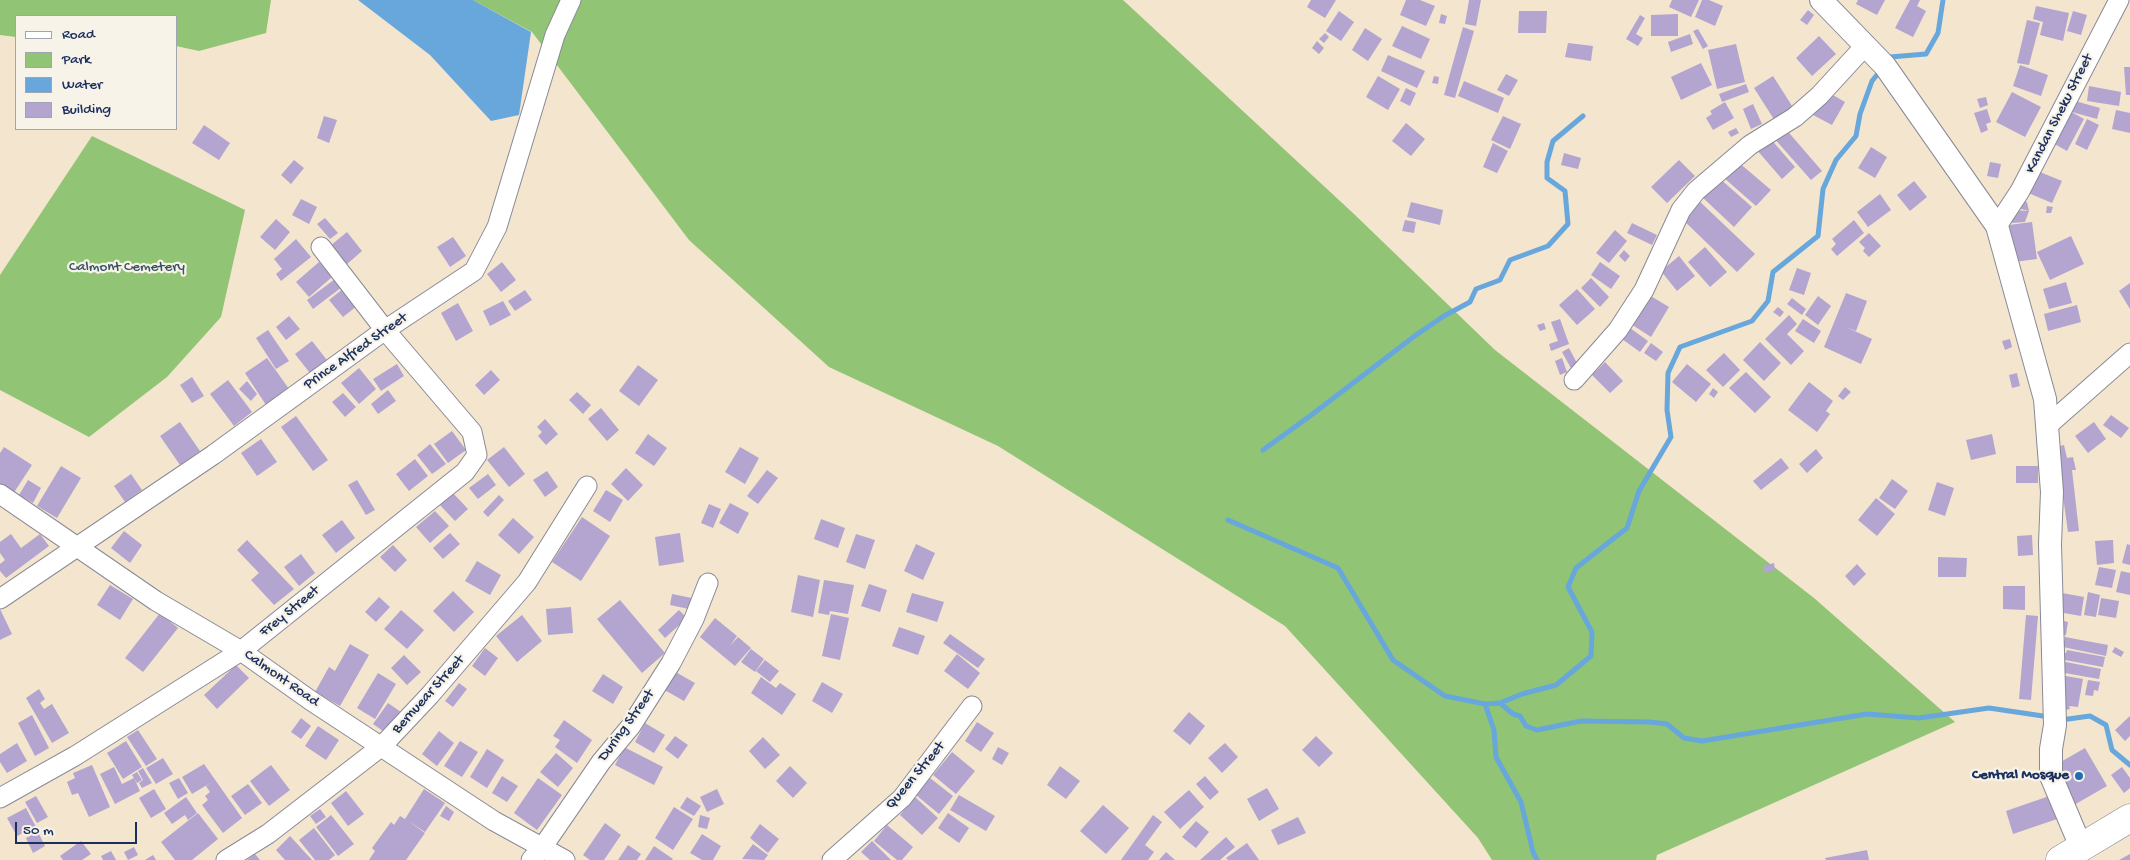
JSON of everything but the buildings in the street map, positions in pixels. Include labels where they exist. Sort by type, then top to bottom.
[{"type":"highway","points":[[2076,856],[2130,818]]},
{"type":"highway","points":[[2076,856],[2130,834]]},
{"type":"street","name":"Prince Alfred Street","points":[[0,599],[213,455],[385,330],[474,271],[497,227],[555,35],[571,0]]},
{"type":"street","points":[[1821,0],[1864,47],[1885,66],[1996,226],[2045,399],[2052,492],[2050,544],[2055,726],[2051,750],[2051,776],[2076,856]]},
{"type":"street","name":"Kandan Sheku Street","points":[[1996,226],[2020,191],[2065,100],[2121,8]]},
{"type":"street","points":[[1574,380],[1618,330],[1644,290],[1681,210],[1696,191],[1750,145],[1795,118],[1864,47]]},
{"type":"street","points":[[321,247],[385,330]]},
{"type":"street","name":"Frey Street","points":[[0,798],[75,756],[241,651],[465,472],[476,455],[472,432],[385,330]]},
{"type":"street","points":[[2047,426],[2130,353]]},
{"type":"street","name":"Bernuear Street","points":[[226,860],[268,834],[382,746],[430,695],[527,582],[587,486]]},
{"type":"street","name":"Calmont Road","points":[[0,494],[79,546],[156,601],[241,651],[310,700],[494,821],[536,854],[564,860]]},
{"type":"street","name":"During Street","points":[[536,854],[601,762],[631,726],[671,663],[694,619],[708,583]]},
{"type":"street","name":"Queen Street","points":[[832,860],[902,798],[972,706]]},
{"type":"green space","points":[[0,0],[271,0],[266,33],[199,51],[178,46],[178,15],[15,15],[15,37],[0,35]]},
{"type":"green space","points":[[473,0],[1123,0],[1354,214],[1495,350],[1814,598],[1955,722],[1657,855],[1656,860],[1492,860],[1478,838],[1285,626],[998,446],[829,367],[689,240],[532,32]]},
{"type":"green space","name":"Calmont Cemetery","points":[[92,136],[245,210],[221,317],[167,377],[89,437],[0,390],[0,275]]},
{"type":"water","points":[[358,0],[473,0],[531,32],[519,115],[491,121],[430,55]]},
{"type":"waterway","points":[[1888,59],[1890,57],[1926,54],[1938,33],[1943,0]]},
{"type":"waterway","points":[[1500,703],[1522,694],[1556,685],[1591,656],[1592,632],[1568,587],[1576,568],[1627,528],[1639,491],[1671,437],[1667,410],[1668,373],[1680,347],[1752,321],[1768,301],[1773,272],[1818,236],[1823,189],[1836,160],[1856,136],[1860,114],[1872,81],[1881,70]]},
{"type":"waterway","points":[[1263,450],[1416,335],[1444,316],[1470,302],[1476,289],[1500,280],[1510,260],[1548,246],[1568,224],[1565,191],[1547,178],[1547,162],[1553,141],[1583,116]]},
{"type":"waterway","points":[[1228,520],[1338,568],[1393,660],[1445,696],[1485,704],[1494,730],[1496,757],[1521,802],[1533,852],[1537,860]]},
{"type":"waterway","points":[[1485,704],[1500,703],[1513,714],[1520,716],[1526,726],[1537,730],[1581,721],[1650,722],[1667,724],[1684,738],[1702,741],[1867,714],[1919,718],[1989,708],[2043,716]]},
{"type":"waterway","points":[[2061,720],[2090,716],[2106,725],[2112,750],[2130,765]]},
{"type":"place","name":"Central Mosque","points":[[2079,776]]}]
